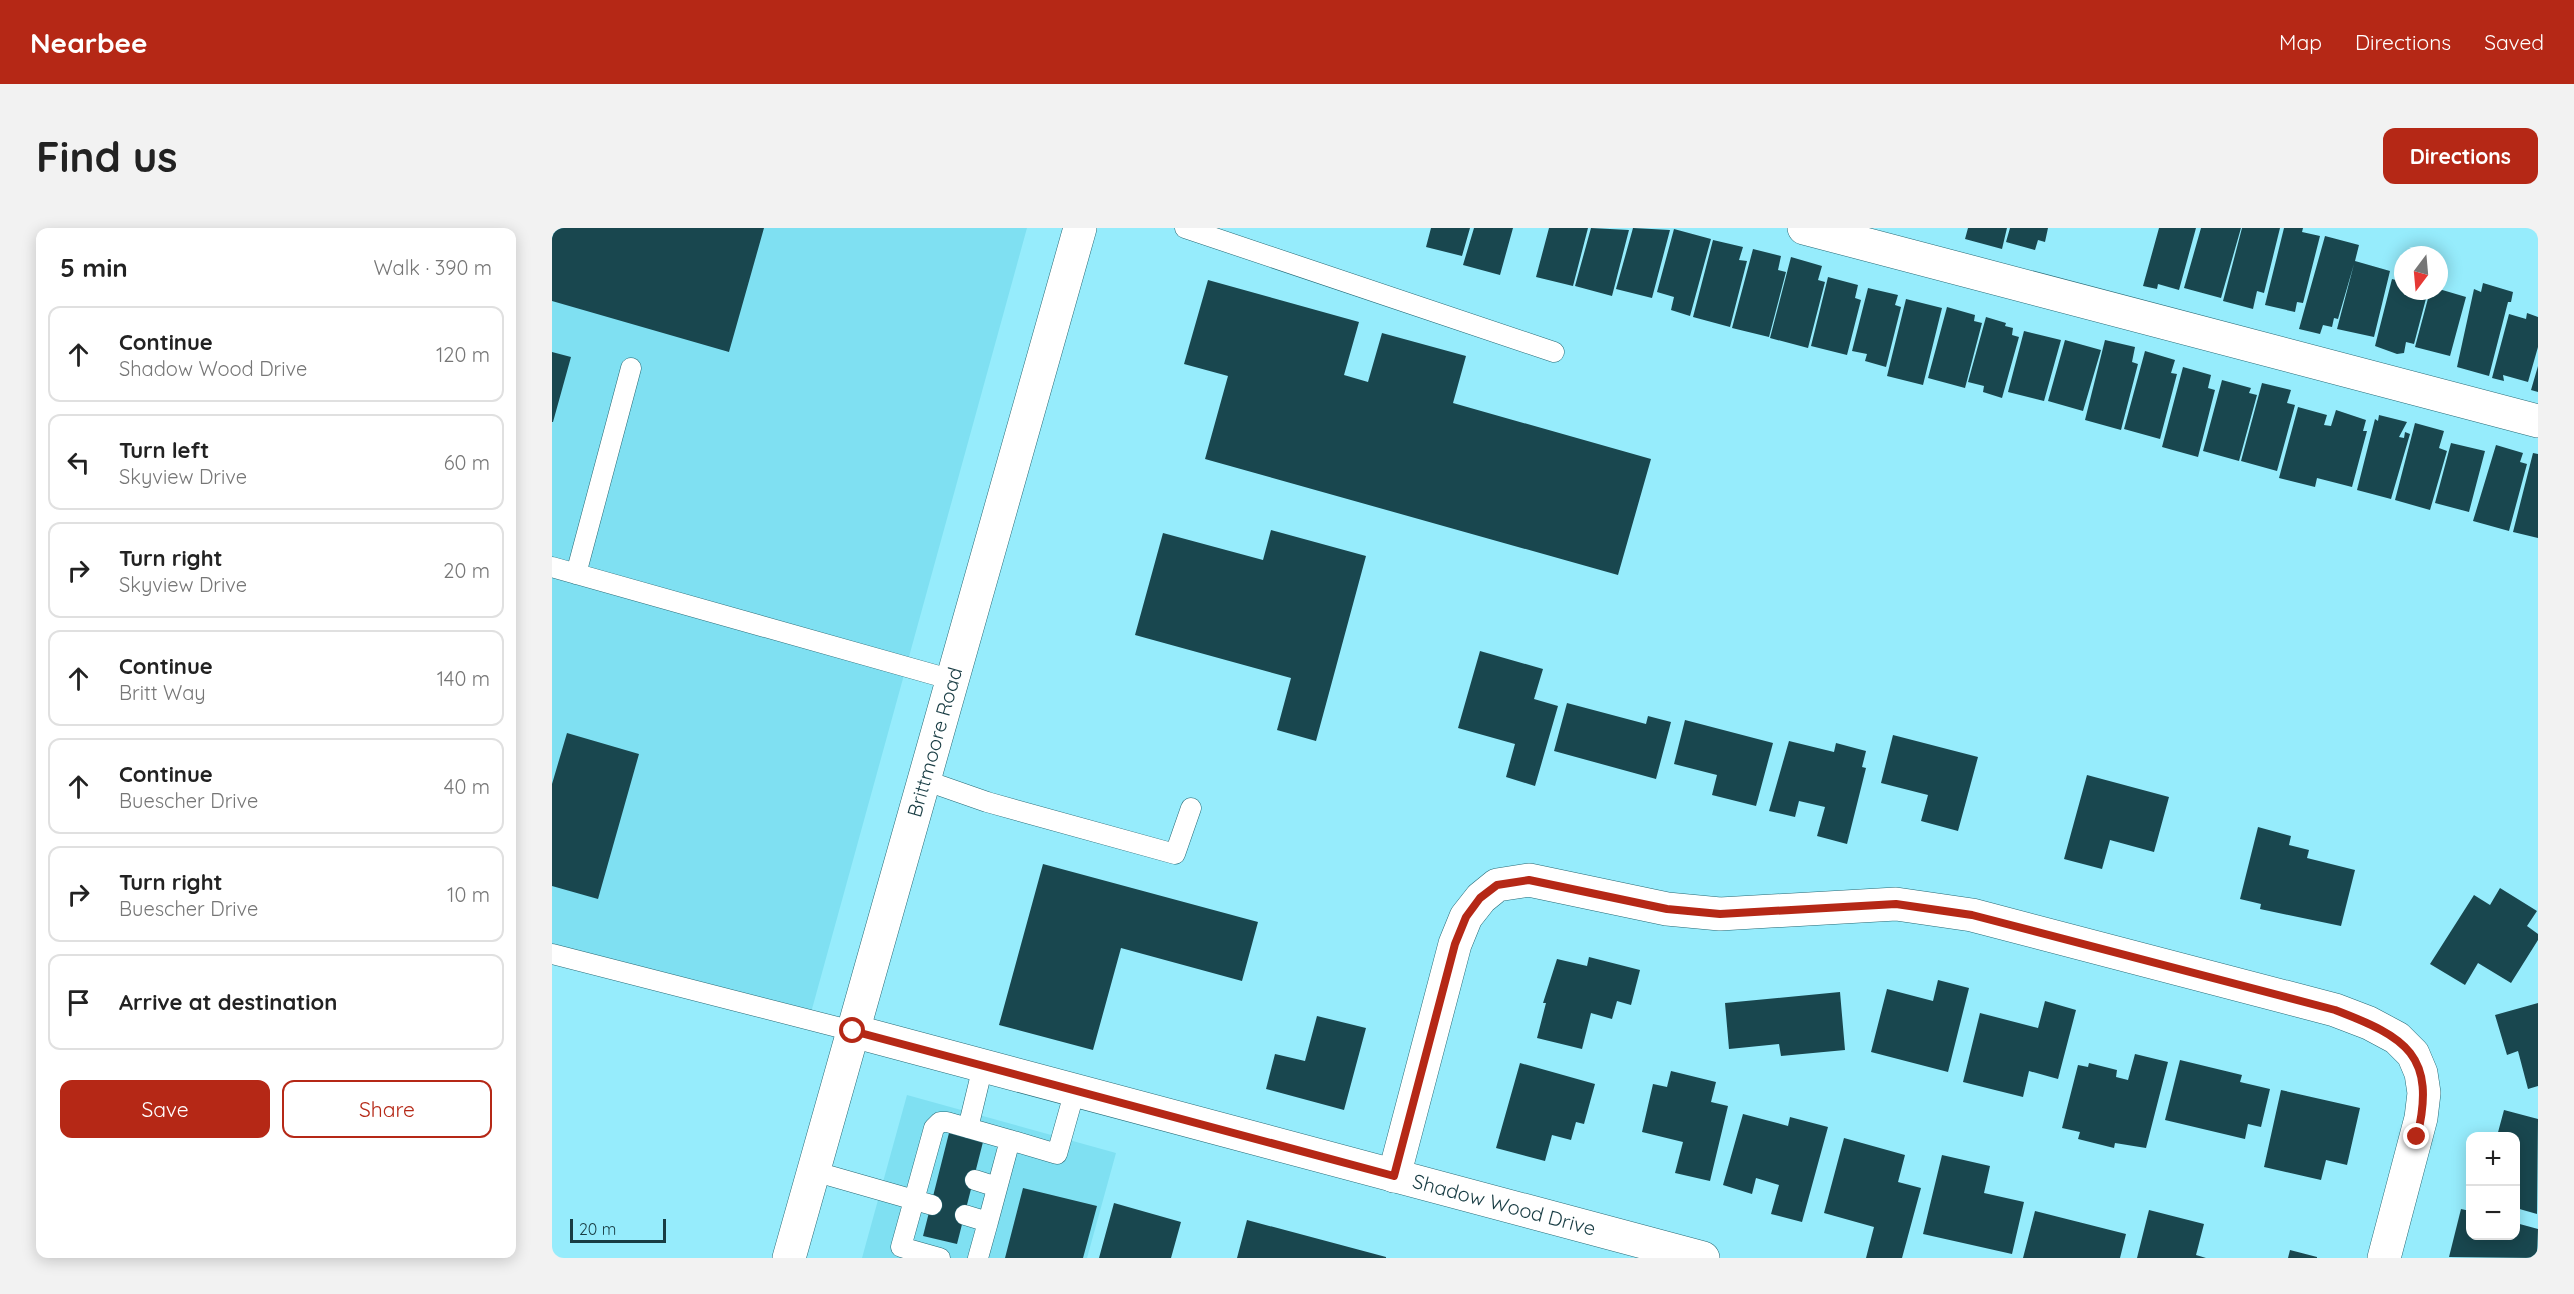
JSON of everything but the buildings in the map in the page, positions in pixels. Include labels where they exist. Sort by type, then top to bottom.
[{"type":"street","name":"Brittmoore Road","points":[[789,1258],[1080,228]]},
{"type":"street","points":[[1804,228],[2538,421]]},
{"type":"street","points":[[1394,1176],[1455,944],[1466,917],[1480,898],[1497,885],[1529,880],[1667,909],[1720,914],[1896,904],[1961,913],[2335,1010],[2369,1023],[2397,1038],[2413,1054],[2421,1073],[2424,1093],[2421,1118],[2384,1258]]},
{"type":"street","name":"Shadow Wood Drive","points":[[853,1031],[1703,1258]]},
{"type":"lane","points":[[1185,228],[1554,352]]},
{"type":"lane","points":[[576,574],[631,368]]},
{"type":"lane","points":[[552,567],[953,680]]},
{"type":"lane","points":[[924,780],[988,802],[1175,854],[1191,808]]},
{"type":"lane","points":[[552,954],[853,1031]]},
{"type":"lane","points":[[968,1128],[983,1066]]},
{"type":"lane","points":[[940,1258],[901,1247],[923,1202],[931,1168],[934,1128],[940,1122],[1057,1154],[1075,1090]]},
{"type":"lane","points":[[978,1258],[1010,1140]]},
{"type":"lane","points":[[813,1171],[923,1202]]},
{"type":"lane","points":[[975,1180],[997,1187]]},
{"type":"lane","points":[[965,1215],[988,1222]]},
{"type":"shaded area","points":[[552,228],[1027,228],[809,1020],[552,955]]},
{"type":"shaded area","points":[[907,1095],[1116,1153],[1087,1258],[862,1258]]},
{"type":"route","points":[[853,1031],[1394,1176],[1455,944],[1466,917],[1480,898],[1497,885],[1529,880],[1667,909],[1720,914],[1896,904],[1972,915],[2335,1010],[2369,1023],[2397,1038],[2413,1054],[2421,1073],[2424,1093],[2417,1137]]}]
